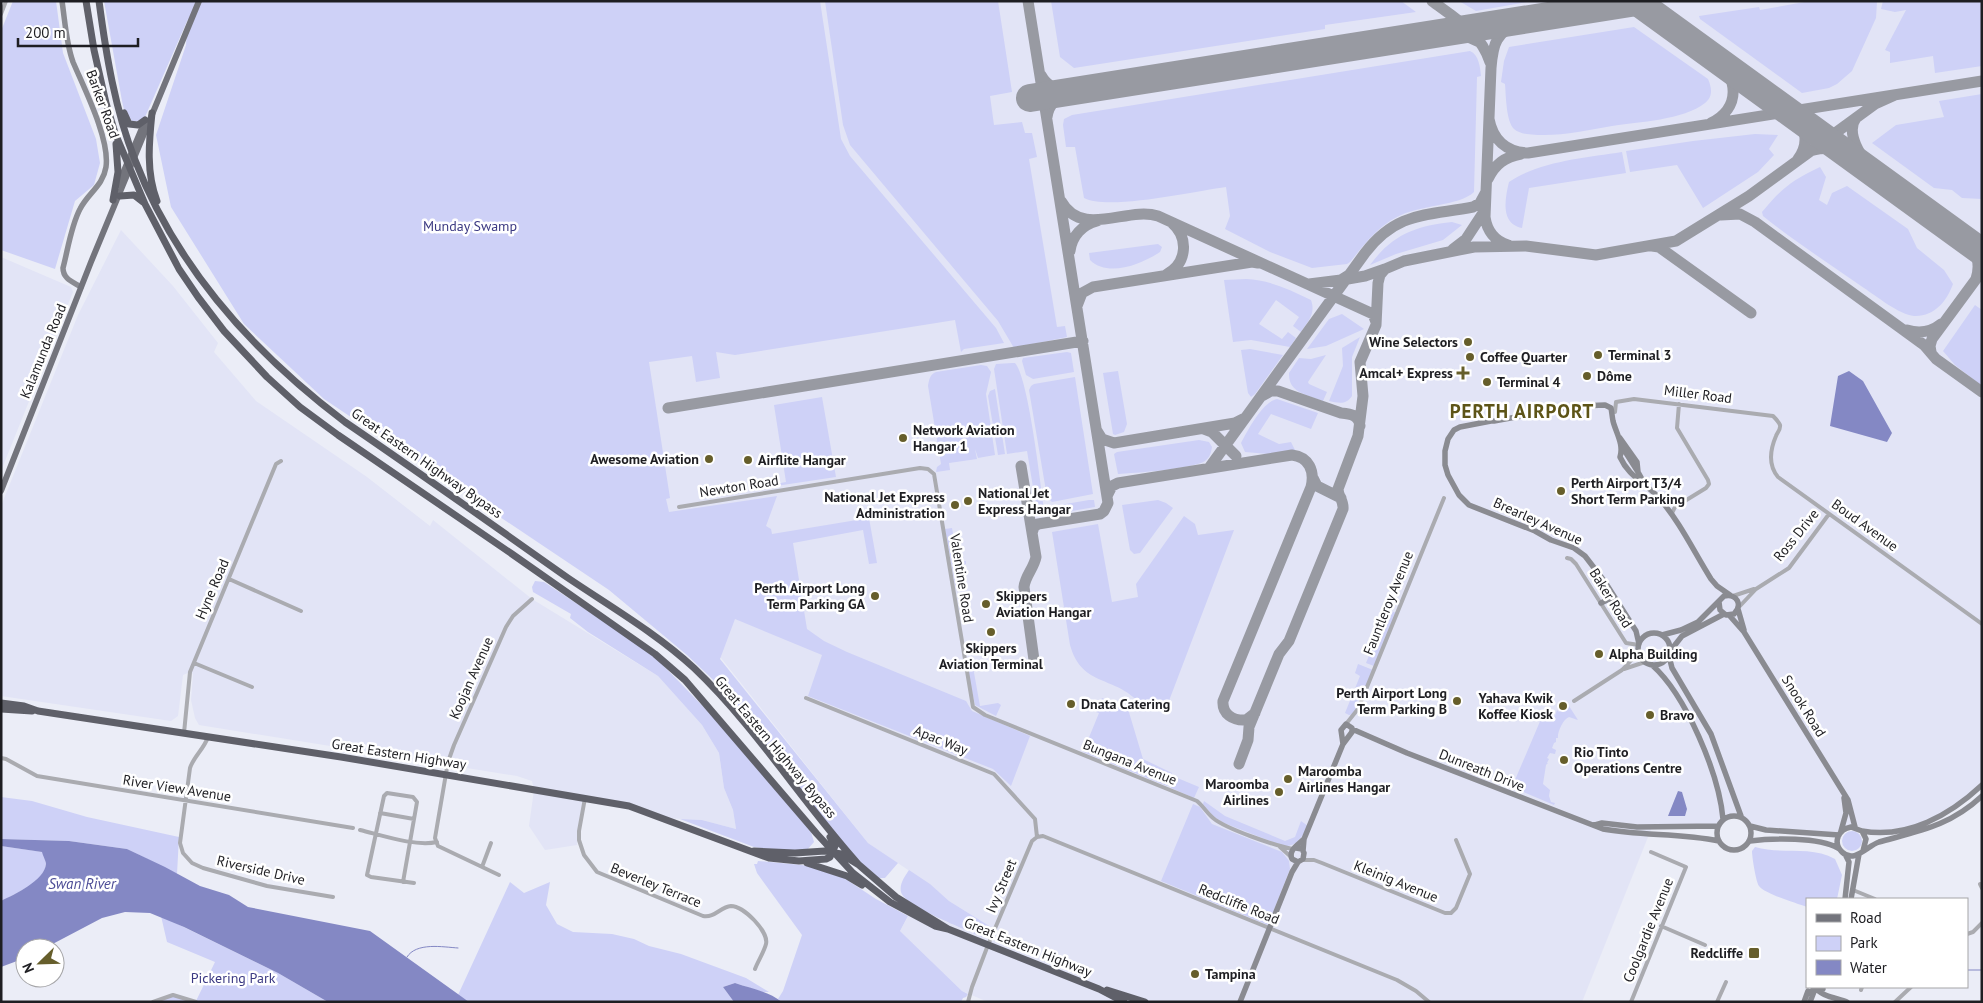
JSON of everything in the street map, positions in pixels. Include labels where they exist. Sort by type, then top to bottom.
[{"type":"highway","name":"Great Eastern Highway Bypass","points":[[86,1],[94,50],[115,133],[127,162],[145,204],[179,269],[224,331],[267,377],[300,407],[655,654],[685,680],[832,852]]},
{"type":"highway","name":"Great Eastern Highway Bypass","points":[[99,1],[120,116],[131,150],[148,191],[209,290],[233,321],[309,394],[345,422],[570,578],[643,626],[686,662],[736,713],[820,820],[859,865]]},
{"type":"highway","points":[[114,87],[129,124],[138,125],[145,120]]},
{"type":"highway","points":[[152,113],[150,169],[156,197],[165,221]]},
{"type":"highway","points":[[113,200],[119,158],[115,133]]},
{"type":"highway","points":[[120,196],[134,195],[145,204]]},
{"type":"highway","name":"Great Eastern Highway","points":[[1,703],[24,706],[38,711]]},
{"type":"highway","name":"Great Eastern Highway","points":[[1,709],[38,711],[184,733],[446,774],[638,808],[769,858],[799,861],[826,859],[835,845],[821,825],[820,820]]},
{"type":"highway","points":[[811,852],[819,843],[817,834]]},
{"type":"highway","name":"Great Eastern Highway","points":[[748,851],[771,853],[832,852],[841,854],[859,865],[896,898],[948,929]]},
{"type":"highway","name":"Great Eastern Highway","points":[[832,852],[853,873],[880,895],[922,920],[1099,989],[1124,1002]]},
{"type":"highway","points":[[799,861],[847,876],[880,895]]},
{"type":"highway","name":"Great Eastern Highway","points":[[1099,989],[1145,1002]]},
{"type":"main road","name":"Barker Road","points":[[62,1],[69,48],[89,97],[107,159],[103,179],[84,203],[78,215],[63,268],[64,275],[68,279],[82,287]]},
{"type":"main road","name":"Kalamunda Road","points":[[1,491],[108,220],[131,170],[158,98],[200,1]]},
{"type":"main road","name":"Kalamunda Road","points":[[108,220],[131,150],[158,98]]},
{"type":"main road","points":[[1581,406],[1600,404],[1610,407],[1626,454],[1640,479]]},
{"type":"main road","name":"Brearley Avenue","points":[[1571,407],[1460,426],[1454,430],[1448,439],[1444,461],[1448,475],[1461,498],[1469,505],[1579,551],[1594,566],[1626,615],[1636,631],[1639,645]]},
{"type":"main road","points":[[1622,441],[1621,451],[1640,479],[1659,498],[1674,518],[1711,578],[1717,586],[1738,600],[1738,608],[1734,614],[1726,615],[1682,636],[1662,664],[1652,665]]},
{"type":"main road","points":[[1723,819],[1721,802],[1713,776],[1694,728],[1663,675],[1652,665],[1645,662],[1639,652],[1639,645],[1643,638],[1650,634],[1662,635],[1682,630],[1698,622],[1724,596],[1731,596]]},
{"type":"main road","points":[[1601,604],[1609,599],[1614,600],[1626,615]]},
{"type":"main road","points":[[1719,602],[1720,610],[1726,615]]},
{"type":"main road","name":"Snook Road","points":[[1738,608],[1744,632]]},
{"type":"main road","name":"Snook Road","points":[[1726,615],[1744,632],[1848,800],[1855,827]]},
{"type":"main road","points":[[1662,635],[1669,642],[1672,668],[1711,734],[1741,816],[1750,826],[1766,830],[1840,833]]},
{"type":"main road","points":[[1296,859],[1304,852],[1304,839],[1349,731]]},
{"type":"main road","name":"Dunreath Drive","points":[[1349,731],[1362,734],[1540,806],[1603,829],[1625,833],[1697,837],[1719,841]]},
{"type":"main road","points":[[1838,848],[1837,843],[1840,833],[1847,827],[1855,827],[1862,831],[1873,833],[1892,832],[1926,823],[1953,809],[1982,785]]},
{"type":"main road","name":"Snook Road","points":[[1840,833],[1846,814],[1843,793]]},
{"type":"main road","points":[[1845,854],[1852,856],[1877,843],[1922,832],[1946,822],[1982,796]]},
{"type":"main road","points":[[1741,816],[1735,815],[1723,819],[1718,826],[1717,837],[1719,841],[1728,850],[1745,847],[1750,841],[1750,826]]},
{"type":"main road","name":"Dunreath Drive","points":[[1595,825],[1602,823],[1637,827],[1718,826]]},
{"type":"main road","points":[[1851,898],[1861,853],[1866,844],[1862,831]]},
{"type":"main road","points":[[1295,848],[1304,839]]},
{"type":"main road","points":[[1750,841],[1770,839],[1797,840],[1831,844],[1838,848],[1845,854],[1849,862],[1845,898]]},
{"type":"main road","points":[[1295,848],[1304,852]]},
{"type":"main road","points":[[1240,1002],[1292,872],[1296,859],[1295,848]]},
{"type":"main road","points":[[1804,1002],[1807,994],[1817,988]]},
{"type":"main road","points":[[1817,988],[1846,1002]]},
{"type":"main road","points":[[1810,1002],[1815,996],[1817,988]]},
{"type":"main road","points":[[1810,1002],[1817,988]]},
{"type":"street","points":[[1,14],[6,1]]},
{"type":"street","name":"Miller Road","points":[[1615,412],[1615,405],[1618,401],[1634,399],[1773,416],[1780,423],[1780,427]]},
{"type":"street","points":[[1674,518],[1672,513],[1675,507],[1706,488],[1708,484],[1708,480],[1677,428],[1679,404]]},
{"type":"street","name":"Boud Avenue","points":[[1780,427],[1773,442],[1770,463],[1778,477],[1982,624]]},
{"type":"street","name":"Hyne Road","points":[[184,733],[188,685],[194,663],[276,464],[281,461]]},
{"type":"street","name":"Newton Road","points":[[679,507],[920,468]]},
{"type":"street","name":"Valentine Road","points":[[920,468],[928,469],[934,474],[971,702]]},
{"type":"street","name":"Fauntleroy Avenue","points":[[1349,731],[1353,716],[1392,627],[1444,498]]},
{"type":"street","name":"Ross Drive","points":[[1731,596],[1756,588],[1789,568],[1829,514]]},
{"type":"street","name":"Baker Road","points":[[1567,558],[1574,561],[1627,644],[1639,645]]},
{"type":"street","points":[[229,579],[301,611]]},
{"type":"street","name":"Ross Drive","points":[[1738,608],[1756,588]]},
{"type":"street","name":"Koojan Avenue","points":[[436,842],[435,838],[446,774],[454,745],[506,627],[513,616],[532,599]]},
{"type":"street","points":[[1622,670],[1639,652]]},
{"type":"street","points":[[1574,701],[1622,670],[1645,662]]},
{"type":"street","points":[[194,663],[252,687]]},
{"type":"street","name":"Apac Way","points":[[806,698],[994,774],[1035,819],[1037,837]]},
{"type":"street","name":"Bungana Avenue","points":[[971,702],[973,708],[980,712],[1197,801],[1218,822],[1280,847],[1296,859]]},
{"type":"street","points":[[186,802],[190,768],[208,737]]},
{"type":"street","name":"River View Avenue","points":[[1,758],[37,776],[353,828]]},
{"type":"street","points":[[403,882],[416,800],[404,796],[385,794],[367,876],[403,882],[414,883]]},
{"type":"street","name":"Beverley Terrace","points":[[586,798],[579,840],[584,855],[597,872],[703,916],[708,917],[732,906],[742,909],[748,913],[765,937],[766,943],[755,969]]},
{"type":"street","name":"Riverside Drive","points":[[186,802],[180,843],[187,859],[203,868],[267,886],[333,897]]},
{"type":"street","points":[[380,813],[414,819]]},
{"type":"street","points":[[360,830],[428,844],[436,842],[438,846],[499,875]]},
{"type":"street","name":"Redcliffe Road","points":[[1037,837],[1043,836],[1397,980],[1416,991],[1429,1002]]},
{"type":"street","name":"Ivy Street","points":[[968,1002],[972,985],[988,945],[1032,841],[1037,837]]},
{"type":"street","name":"Kleinig Avenue","points":[[1304,852],[1314,860],[1451,913],[1456,908],[1470,874],[1456,840]]},
{"type":"street","points":[[482,867],[491,844]]},
{"type":"street","name":"Bungana Avenue","points":[[1280,847],[1295,848]]},
{"type":"street","name":"Coolgardie Avenue","points":[[1631,1002],[1686,867],[1651,852]]},
{"type":"street","name":"Kleinig Avenue","points":[[1296,859],[1314,860]]},
{"type":"street","points":[[1854,890],[1873,898]]},
{"type":"street","points":[[1968,934],[1973,932],[1982,923]]},
{"type":"street","points":[[1661,926],[1705,945]]},
{"type":"street","points":[[1717,1002],[1726,982]]},
{"type":"street","points":[[1903,988],[1905,992]]},
{"type":"street","points":[[1895,1002],[1910,988]]},
{"type":"street","points":[[153,1002],[173,995],[196,1002]]},
{"type":"shaded area","name":"PERTH AIRPORT","points":[[400,1],[1982,1],[1982,785],[1967,798],[1926,823],[1873,833],[1857,826],[1840,834],[1750,826],[1745,819],[1735,815],[1723,819],[1718,826],[1652,827],[1582,1002],[988,1002],[962,991],[900,931],[913,908],[982,937],[991,927],[949,901],[929,884],[868,843],[721,658],[683,635]]},
{"type":"shaded area","points":[[121,230],[173,286],[218,343],[214,352],[256,401],[367,477],[430,526],[433,520],[532,599],[658,676],[702,725],[719,753],[724,788],[733,810],[736,829],[702,820],[663,818],[584,798],[577,845],[545,850],[529,826],[534,790],[532,781],[517,776],[199,725],[195,718],[191,700],[193,674],[190,672],[183,675],[178,716],[171,721],[1,696],[1,506],[78,315]]},
{"type":"shaded area","points":[[1,257],[71,287],[73,292],[1,471]]},
{"type":"green space","points":[[13,1],[56,1],[63,53],[96,139],[100,163],[94,185],[75,201],[55,269],[1,250],[1,31]]},
{"type":"green space","name":"Munday Swamp","points":[[104,1],[820,1],[841,139],[850,156],[996,328],[1004,343],[964,349],[961,352],[955,320],[735,355],[716,352],[720,378],[696,382],[692,356],[649,362],[670,498],[666,499],[669,512],[777,496],[766,526],[771,529],[772,534],[869,518],[877,563],[869,564],[863,530],[793,543],[807,629],[824,641],[847,652],[966,701],[972,711],[1030,736],[1011,786],[993,769],[808,696],[822,655],[735,619],[720,659],[868,843],[898,863],[885,878],[878,878],[851,854],[727,693],[687,655],[609,590],[324,399],[244,324],[171,207],[156,135],[186,45],[188,19],[145,117],[138,121],[132,121],[124,110]]},
{"type":"green space","points":[[825,1],[998,1],[1012,92],[990,96],[994,125],[1022,122],[1025,133],[1032,133],[1037,157],[1029,159],[1057,327],[1065,326],[1067,337],[1014,348],[998,321],[850,145],[843,125]]},
{"type":"green space","points":[[1051,1],[1401,1],[1416,12],[1325,25],[1325,29],[1074,68],[1060,57]]},
{"type":"green space","points":[[1459,1],[1533,1],[1476,11]]},
{"type":"green space","points":[[1810,1],[1877,2],[1876,18],[1852,71],[1837,84],[1829,88],[1802,93],[1700,19],[1699,16],[1759,7],[1760,10]]},
{"type":"green space","points":[[1883,1],[1982,1],[1982,66],[1935,73],[1933,56],[1890,63],[1890,52],[1885,50],[1906,10],[1895,12],[1881,9]]},
{"type":"green space","points":[[1634,27],[1708,79],[1711,92],[1708,101],[1696,109],[1673,117],[1578,132],[1537,135],[1524,134],[1514,129],[1509,120],[1505,84],[1501,82],[1504,61],[1509,47]]},
{"type":"green space","points":[[1470,51],[1477,58],[1481,76],[1477,77],[1474,192],[1468,197],[1459,200],[1416,210],[1397,217],[1377,231],[1347,264],[1312,268],[1270,252],[1225,229],[1230,216],[1226,187],[1131,201],[1096,201],[1084,198],[1075,147],[1066,147],[1064,119],[1072,115]]},
{"type":"green space","points":[[1982,94],[1982,199],[1962,198],[1952,190],[1934,188],[1872,143],[1896,125],[1944,117],[1939,101]]},
{"type":"green space","points":[[1755,134],[1778,135],[1769,149],[1774,155],[1758,172],[1703,208],[1677,165],[1630,172],[1626,151]]},
{"type":"green space","points":[[1622,152],[1626,173],[1529,188],[1522,228],[1515,226],[1507,216],[1506,195],[1509,182],[1521,175],[1549,165]]},
{"type":"green space","points":[[1820,167],[1826,177],[1819,200],[1827,205],[1832,193],[1847,186],[1908,229],[1917,248],[1944,270],[1953,284],[1939,307],[1921,316],[1908,315],[1895,309],[1763,216],[1762,212],[1781,191],[1794,181]]},
{"type":"green space","points":[[1452,222],[1462,225],[1443,240],[1396,254],[1370,265],[1387,246],[1405,234],[1427,226]]},
{"type":"green space","points":[[1158,244],[1162,247],[1160,252],[1135,265],[1115,269],[1106,268],[1090,260],[1089,253]]},
{"type":"green space","points":[[1246,279],[1272,283],[1311,300],[1312,313],[1301,332],[1293,326],[1299,317],[1276,300],[1259,324],[1282,339],[1288,332],[1296,338],[1290,347],[1251,340],[1233,342],[1224,280]]},
{"type":"green space","points":[[1975,305],[1982,310],[1982,386],[1955,365],[1943,351]]},
{"type":"green space","points":[[1342,314],[1364,329],[1326,346],[1307,349],[1329,319]]},
{"type":"green space","points":[[1360,337],[1352,357],[1352,396],[1345,402],[1329,401],[1343,366],[1342,348]]},
{"type":"green space","points":[[1250,349],[1283,355],[1251,397],[1248,393],[1241,350]]},
{"type":"green space","points":[[1071,353],[1074,372],[1033,379],[1026,375],[1022,361],[1023,358]]},
{"type":"green space","points":[[1326,355],[1308,382],[1327,392],[1323,401],[1305,395],[1295,389],[1290,380],[1289,373],[1299,358],[1311,359]]},
{"type":"green space","points":[[1015,363],[1020,373],[1030,411],[1045,516],[1039,516],[1037,511],[1027,451],[1007,454],[994,369],[996,364]]},
{"type":"green space","points":[[981,365],[987,366],[991,372],[986,394],[995,455],[978,458],[975,449],[977,459],[949,463],[950,470],[936,472],[937,467],[941,464],[928,386],[930,377],[936,372]]},
{"type":"green space","points":[[1118,371],[1127,424],[1124,432],[1115,435],[1113,434],[1103,373]]},
{"type":"green space","points":[[1075,377],[1093,494],[1052,502],[1047,497],[1029,390],[1034,384]]},
{"type":"green space","points":[[995,389],[1005,454],[998,455],[988,396],[990,391]]},
{"type":"green space","points":[[822,397],[836,477],[776,486],[775,484],[786,482],[774,405]]},
{"type":"green space","points":[[1277,399],[1318,413],[1311,429],[1271,414],[1258,434],[1279,444],[1291,442],[1295,450],[1268,454],[1245,452],[1241,443],[1252,424],[1266,405]]},
{"type":"green space","points":[[1199,440],[1209,442],[1212,447],[1208,458],[1198,464],[1163,470],[1118,474],[1114,454],[1117,452]]},
{"type":"green space","points":[[1094,500],[1095,507],[1049,515],[1050,509],[1054,506]]},
{"type":"green space","points":[[1158,500],[1173,508],[1140,553],[1134,554],[1130,550],[1122,505]]},
{"type":"green space","points":[[1184,516],[1195,524],[1198,535],[1234,530],[1167,706],[1163,708],[1149,703],[1140,704],[1121,689],[1091,675],[1075,659],[1070,645],[1052,532],[1098,524],[1112,602],[1138,597],[1136,584]]},
{"type":"green space","points":[[952,528],[958,562],[966,561],[966,564],[957,566],[961,589],[956,590],[945,529]]},
{"type":"green space","points":[[535,581],[544,582],[626,636],[657,659],[722,726],[811,832],[814,842],[807,850],[776,851],[754,847],[680,819],[702,820],[736,829],[733,810],[724,788],[719,753],[702,725],[658,676],[588,632],[570,618],[571,614],[533,592],[532,587]]},
{"type":"green space","points":[[1388,609],[1396,613],[1374,666],[1366,663]]},
{"type":"green space","points":[[1358,664],[1373,670],[1354,714],[1349,715],[1345,713],[1360,676],[1355,673]]},
{"type":"green space","points":[[973,667],[980,706],[998,703],[1001,705],[996,716],[975,705],[967,668]]},
{"type":"green space","points":[[1102,698],[1128,709],[1143,759],[1172,773],[1167,786],[1083,752],[1099,713],[1096,712]]},
{"type":"green space","points":[[1569,706],[1578,720],[1569,717],[1561,726],[1558,738],[1556,738],[1552,748],[1556,750],[1555,754],[1550,753],[1547,758],[1549,759],[1546,765],[1543,784],[1550,790],[1549,796],[1551,802],[1555,803],[1554,805],[1512,787],[1544,712],[1555,716],[1557,710],[1559,712],[1565,711]]},
{"type":"green space","points":[[1175,777],[1199,787],[1194,798],[1171,788]]},
{"type":"green space","points":[[1,797],[32,801],[87,817],[179,837],[177,874],[127,849],[69,841],[1,839]]},
{"type":"green space","points":[[1204,801],[1225,816],[1285,841],[1295,837],[1301,821],[1308,826],[1295,843],[1283,846],[1224,823],[1213,816],[1203,804]]},
{"type":"green space","points":[[1193,804],[1200,807],[1212,824],[1282,852],[1289,861],[1290,869],[1268,925],[1161,881]]},
{"type":"green space","points":[[1852,831],[1859,834],[1862,841],[1859,848],[1852,851],[1845,848],[1842,841],[1845,834]]},
{"type":"green space","points":[[1,846],[43,852],[46,864],[35,882],[1,901]]},
{"type":"green space","points":[[1755,847],[1806,851],[1816,852],[1835,859],[1842,875],[1837,898],[1806,898],[1806,907],[1762,889],[1758,884],[1754,869],[1752,851]]},
{"type":"green space","points":[[758,861],[824,869],[844,878],[876,899],[908,916],[900,931],[962,991],[968,994],[961,1002],[782,1002],[778,999],[783,991],[802,935],[757,873],[754,864],[757,864]]},
{"type":"green space","points":[[909,870],[930,884],[949,901],[991,927],[982,937],[924,911],[913,904],[901,892],[903,880]]},
{"type":"green space","points":[[510,882],[524,893],[550,882],[546,905],[557,924],[573,932],[612,934],[634,939],[649,946],[681,954],[746,978],[769,992],[762,992],[735,983],[723,987],[734,1002],[469,1002],[458,995]]},
{"type":"green space","name":"Pickering Park","points":[[161,916],[278,973],[328,1002],[153,1002],[173,995],[196,1001],[215,962],[167,942]]},
{"type":"water","points":[[1849,371],[1863,381],[1892,433],[1887,442],[1830,426],[1838,376]]},
{"type":"water","points":[[1678,791],[1682,792],[1687,809],[1685,816],[1668,816]]},
{"type":"water","name":"Swan River","points":[[1,839],[69,841],[127,849],[200,886],[229,895],[248,907],[370,931],[469,1002],[328,1002],[278,973],[184,927],[150,913],[125,912],[102,918],[64,938],[15,938],[15,962],[1,967],[1,901],[21,891],[35,881],[44,870],[46,864],[42,852],[1,846]]},
{"type":"water","points":[[735,983],[765,993],[782,1002],[734,1002],[723,987]]},
{"type":"waterway","points":[[407,957],[411,952],[423,947],[458,948]]},
{"type":"waterway","points":[[1968,970],[1982,970]]},
{"type":"taxiway","points":[[1028,1],[1108,503],[1100,514],[1038,524],[1034,527],[1032,533]]},
{"type":"taxiway","points":[[1432,1],[1474,34],[1490,62]]},
{"type":"taxiway","points":[[1508,245],[1492,235],[1485,217],[1491,68],[1497,40],[1506,30],[1520,21]]},
{"type":"taxiway","points":[[1464,22],[1484,26],[1501,24]]},
{"type":"taxiway","points":[[1455,31],[1477,41]]},
{"type":"taxiway","points":[[1711,123],[1721,117],[1728,109],[1732,101],[1733,92],[1728,74],[1714,58]]},
{"type":"taxiway","points":[[1041,75],[1047,83],[1055,88],[1075,91]]},
{"type":"taxiway","points":[[1489,119],[1497,139],[1502,144],[1513,150],[1528,153],[1982,81]]},
{"type":"taxiway","points":[[1047,117],[1052,104],[1062,96],[1071,93]]},
{"type":"taxiway","points":[[1239,764],[1248,740],[1249,727],[1279,654],[1289,641],[1343,509],[1338,489],[1358,436],[1363,396],[1360,362],[1376,325],[1378,283],[1380,275],[1385,269],[1404,261],[1474,247],[1526,246],[1596,255],[1676,241],[1749,196],[1875,104],[1895,95]]},
{"type":"taxiway","points":[[1788,112],[1799,121],[1804,133],[1804,146],[1798,159]]},
{"type":"taxiway","points":[[1856,118],[1852,132],[1854,139],[1873,173]]},
{"type":"taxiway","points":[[1814,150],[1825,148],[1843,153],[1852,158]]},
{"type":"taxiway","points":[[1488,179],[1501,162],[1521,154]]},
{"type":"taxiway","points":[[1209,468],[1377,239],[1401,222],[1427,214],[1473,207],[1480,203],[1486,192]]},
{"type":"taxiway","points":[[1061,201],[1070,212],[1081,218],[1093,220],[1146,214],[1158,216],[1373,314],[1376,322]]},
{"type":"taxiway","points":[[1453,249],[1466,239],[1485,210]]},
{"type":"taxiway","points":[[1721,215],[1740,214],[1755,222],[1924,345],[1936,359],[1982,392]]},
{"type":"taxiway","points":[[1070,251],[1075,236],[1082,228],[1097,221]]},
{"type":"taxiway","points":[[1167,274],[1179,264],[1183,250],[1181,236],[1172,223]]},
{"type":"taxiway","points":[[1965,240],[1977,258],[1976,279]]},
{"type":"taxiway","points":[[1652,246],[1659,247],[1751,313]]},
{"type":"taxiway","points":[[1077,306],[1082,293],[1093,287],[1252,262],[1258,263]]},
{"type":"taxiway","points":[[1342,280],[1365,276],[1385,269]]},
{"type":"taxiway","points":[[1931,352],[1932,339],[1982,271]]},
{"type":"taxiway","points":[[1309,284],[1341,280],[1349,275]]},
{"type":"taxiway","points":[[1907,330],[1925,332],[1941,324]]},
{"type":"taxiway","points":[[668,408],[1083,341]]},
{"type":"taxiway","points":[[1262,396],[1271,391],[1278,391],[1354,416],[1358,419],[1360,426]]},
{"type":"taxiway","points":[[1097,431],[1102,439],[1114,443],[1235,423],[1245,418]]},
{"type":"taxiway","points":[[1204,429],[1212,432],[1236,456]]},
{"type":"taxiway","points":[[1107,496],[1112,486],[1118,483],[1292,455],[1298,456],[1307,462],[1312,476],[1311,487],[1223,701],[1224,710],[1233,718],[1246,720],[1255,713]]},
{"type":"taxiway","points":[[1021,466],[1036,557],[1024,587],[1034,660]]},
{"type":"taxiway","points":[[1313,478],[1317,486],[1341,498]]},
{"type":"runway","points":[[1636,1],[1982,252]]},
{"type":"runway","points":[[1030,98],[1643,1]]},
{"type":"place","name":"Wine Selectors","points":[[1468,342]]},
{"type":"place","name":"Terminal 3","points":[[1598,355]]},
{"type":"place","name":"Coffee Quarter","points":[[1470,357]]},
{"type":"place","name":"Amcal+ Express","points":[[1463,373]]},
{"type":"place","name":"Dôme","points":[[1587,376]]},
{"type":"place","name":"Terminal 4","points":[[1487,382]]},
{"type":"place","name":"Network Aviation Hangar 1","points":[[903,438]]},
{"type":"place","name":"Awesome Aviation","points":[[709,459]]},
{"type":"place","name":"Airflite Hangar","points":[[748,460]]},
{"type":"place","name":"Perth Airport T3/4 Short Term Parking","points":[[1561,491]]},
{"type":"place","name":"National Jet Express Hangar","points":[[968,501]]},
{"type":"place","name":"National Jet Express Administration","points":[[955,505]]},
{"type":"place","name":"Perth Airport Long Term Parking GA","points":[[875,596]]},
{"type":"place","name":"Skippers Aviation Hangar","points":[[986,604]]},
{"type":"place","name":"Skippers Aviation Terminal","points":[[991,632]]},
{"type":"place","name":"Alpha Building","points":[[1599,654]]},
{"type":"place","name":"Perth Airport Long Term Parking B","points":[[1457,701]]},
{"type":"place","name":"Dnata Catering","points":[[1071,704]]},
{"type":"place","name":"Yahava Kwik Koffee Kiosk","points":[[1563,706]]},
{"type":"place","name":"Bravo","points":[[1650,715]]},
{"type":"place","name":"Rio Tinto Operations Centre","points":[[1564,760]]},
{"type":"place","name":"Maroomba Airlines Hangar","points":[[1288,779]]},
{"type":"place","name":"Maroomba Airlines","points":[[1279,792]]},
{"type":"place","name":"Redcliffe","points":[[1754,953]]},
{"type":"place","name":"Tampina","points":[[1195,974]]},
{"type":"district","name":"PERTH AIRPORT","points":[[1522,411]]}]
